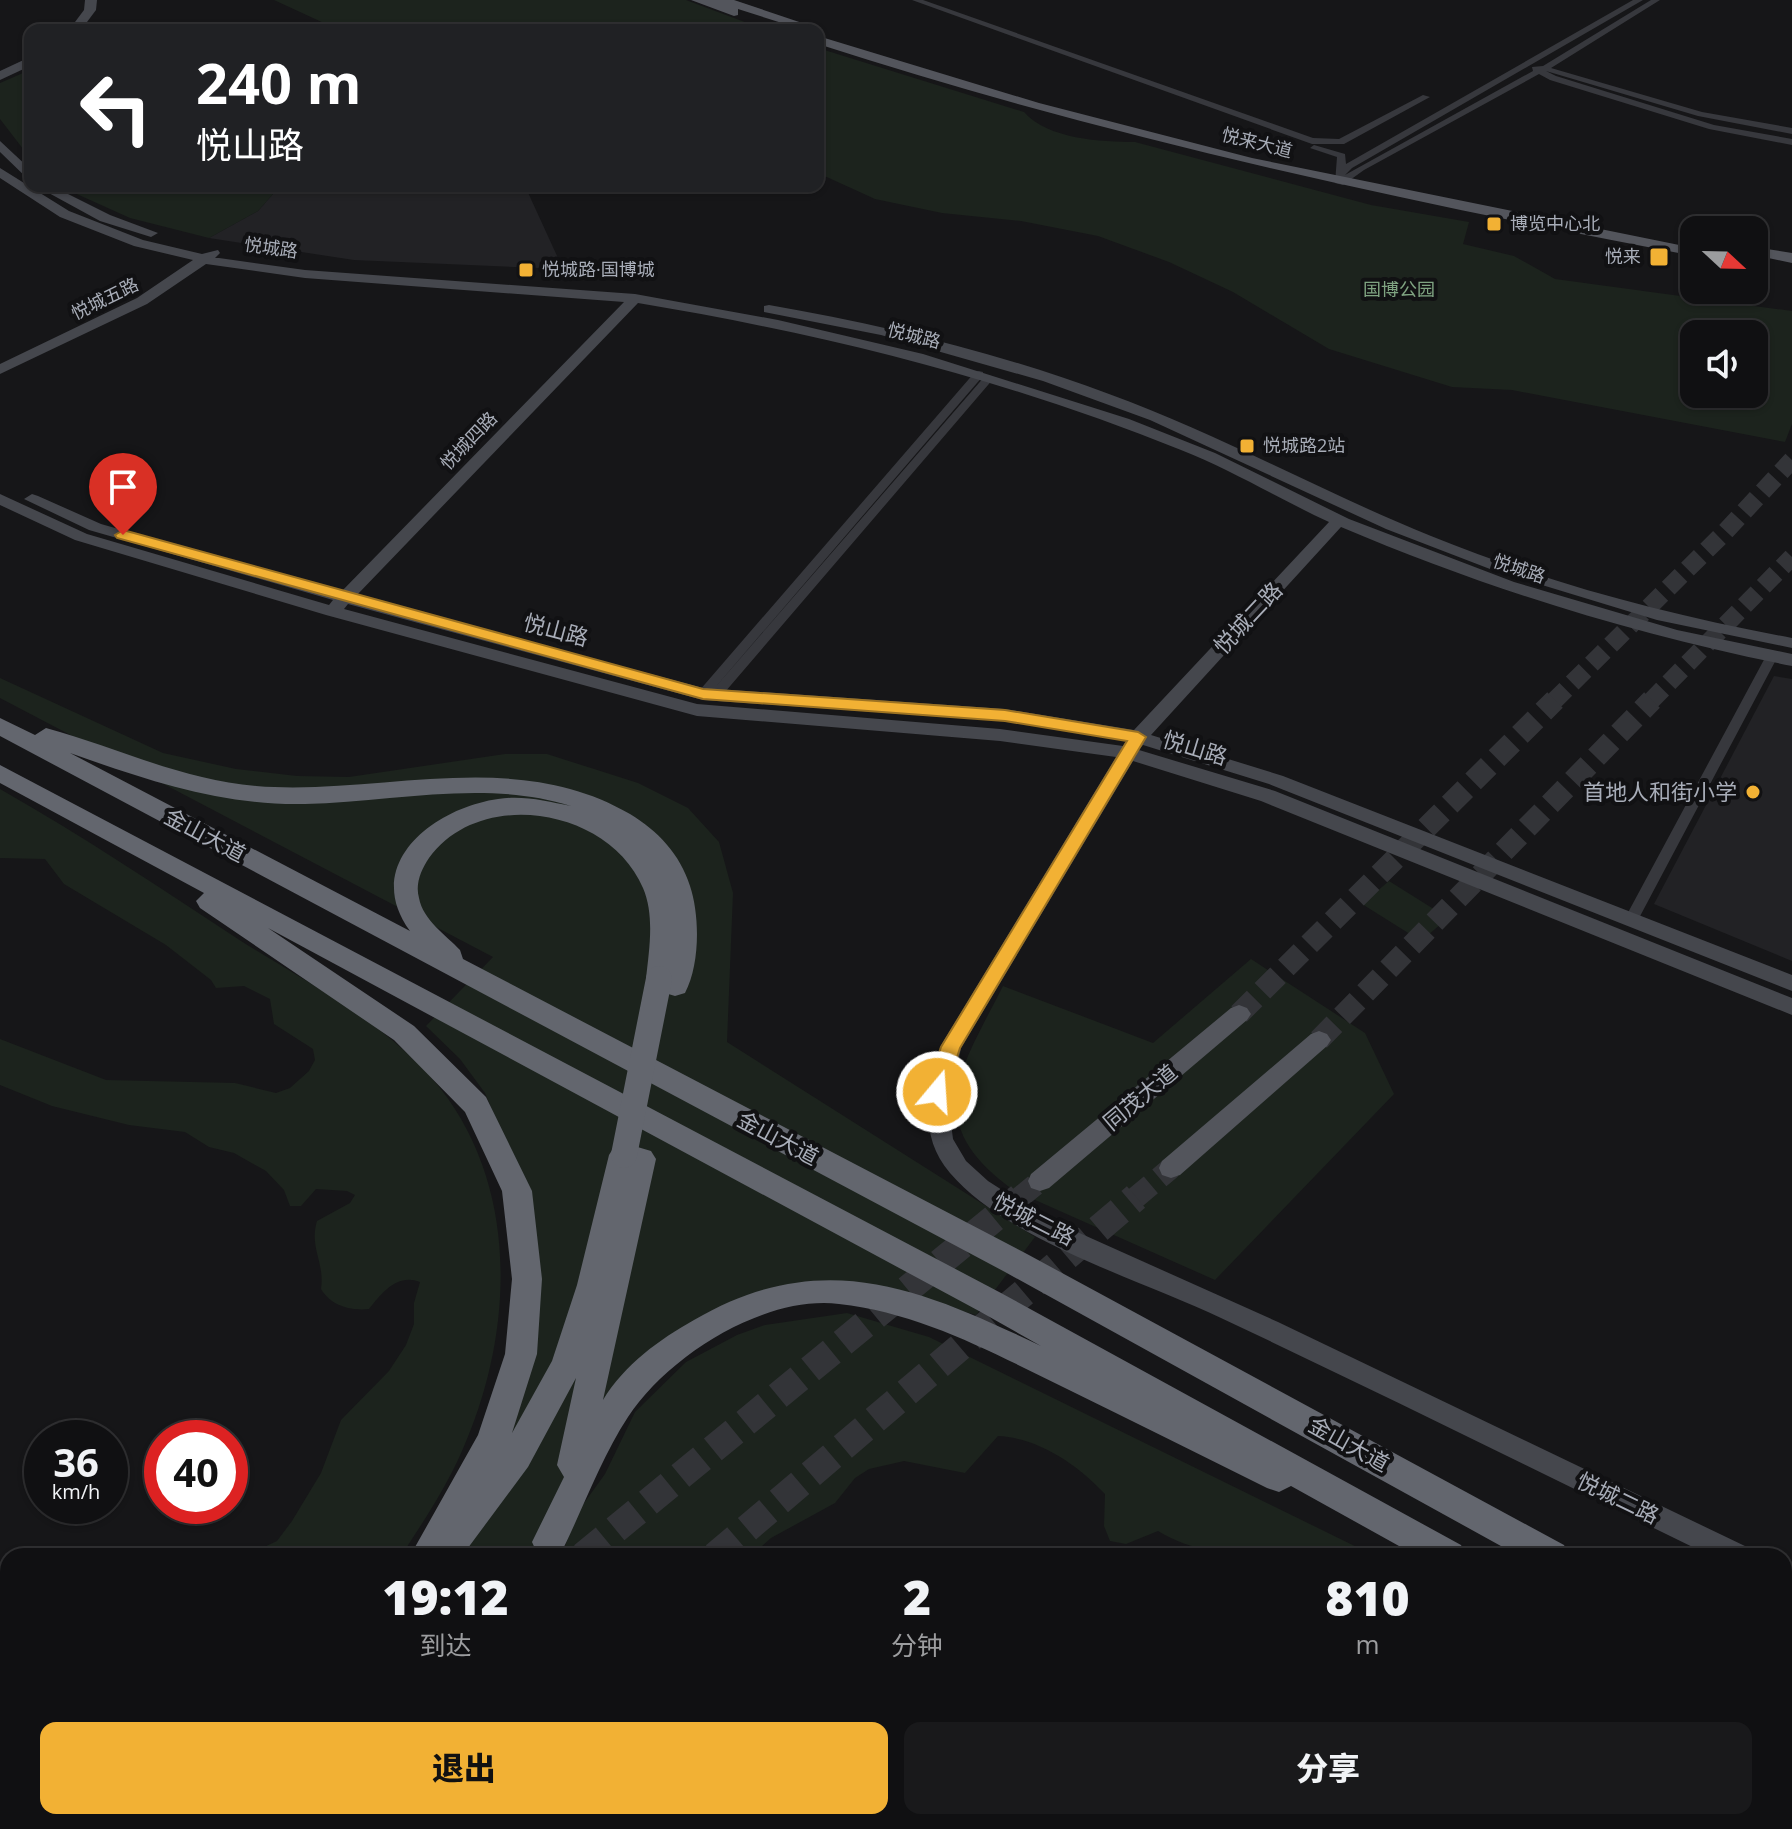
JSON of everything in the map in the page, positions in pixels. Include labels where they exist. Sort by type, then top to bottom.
[{"type":"highway","name":"金山大道","points":[[0,723],[467,975],[1016,1263],[1537,1548]]},
{"type":"highway","points":[[0,723],[143,770],[228,791],[316,797],[500,786],[552,792],[602,807],[646,837],[664,857],[676,882],[683,912],[632,1157],[579,1444],[547,1548]]},
{"type":"highway","name":"金山大道","points":[[0,773],[990,1302],[1435,1548]]},
{"type":"highway","points":[[467,975],[411,911],[404,887],[408,870],[415,854],[442,829],[477,812],[517,805],[542,807],[587,819],[617,838],[643,863],[656,887],[663,914],[667,982]]},
{"type":"highway","points":[[100,827],[404,1033],[476,1105],[517,1191],[527,1279],[521,1354],[493,1440],[432,1548]]},
{"type":"highway","points":[[448,1548],[516,1456],[567,1365],[632,1157]]},
{"type":"highway","points":[[547,1548],[617,1406],[667,1351],[741,1308],[784,1295],[836,1290],[896,1301],[971,1327],[1264,1472],[1353,1501]]},
{"type":"main road","points":[[80,24],[90,10],[91,0]]},
{"type":"main road","points":[[697,0],[771,24]]},
{"type":"main road","name":"悦来大道","points":[[721,0],[799,24]]},
{"type":"main road","name":"悦来大道","points":[[824,32],[1099,115],[1345,178],[1680,238]]},
{"type":"main road","name":"悦来大道","points":[[824,42],[926,76],[1086,122],[1680,249]]},
{"type":"main road","points":[[0,76],[24,64]]},
{"type":"main road","points":[[0,145],[24,171]]},
{"type":"main road","name":"悦城路","points":[[0,172],[24,190]]},
{"type":"main road","name":"悦城路","points":[[26,192],[87,226],[119,238],[312,274],[635,298],[789,326],[984,376],[1193,449],[1339,520],[1434,560],[1569,607],[1681,638],[1792,660]]},
{"type":"main road","name":"悦城路","points":[[54,192],[105,218],[212,253],[335,266],[526,276],[645,288],[802,314],[972,355],[1100,397],[1208,439],[1350,509],[1503,568],[1650,614],[1792,643]]},
{"type":"main road","name":"悦城五路","points":[[0,370],[142,301],[212,253]]},
{"type":"main road","points":[[1768,254],[1792,258]]},
{"type":"main road","points":[[1768,266],[1792,270]]},
{"type":"main road","name":"悦城四路","points":[[338,604],[635,298]]},
{"type":"main road","name":"悦山路","points":[[0,486],[95,527],[338,604],[697,710],[1133,745],[1268,796],[1792,1007]]},
{"type":"main road","name":"悦山路","points":[[0,499],[81,537],[709,695],[1005,715],[1276,780],[1792,983]]},
{"type":"main road","name":"悦城二路","points":[[1339,520],[1133,745],[951,1047],[937,1092],[941,1132],[955,1164],[979,1190],[1021,1216],[1204,1298],[1721,1548]]},
{"type":"main road","name":"同茂大道","points":[[1040,1181],[1239,1014]]},
{"type":"main road","points":[[1171,1168],[1319,1040]]},
{"type":"street","points":[[903,0],[1342,156],[1345,178]]},
{"type":"street","points":[[916,0],[1312,141],[1341,142],[1426,97]]},
{"type":"street","points":[[1345,178],[1639,0]]},
{"type":"street","points":[[1345,178],[1542,69],[1656,0]]},
{"type":"street","points":[[1528,65],[1689,111],[1792,131]]},
{"type":"street","points":[[1542,69],[1712,127],[1792,142]]},
{"type":"street","points":[[709,695],[984,376]]},
{"type":"street","points":[[1631,920],[1772,656]]},
{"type":"shaded area","points":[[275,192],[528,192],[563,269],[354,260],[209,238],[258,211]]},
{"type":"shaded area","name":"首地人和街小学","points":[[1774,676],[1792,679],[1792,961],[1654,904]]},
{"type":"green space","points":[[274,0],[686,0],[750,24],[326,24]]},
{"type":"green space","name":"国博公园","points":[[824,50],[1024,112],[1046,128],[1061,133],[1091,140],[1135,142],[1371,205],[1469,222],[1463,244],[1514,256],[1555,279],[1680,296],[1680,304],[1740,304],[1792,311],[1792,424],[1785,442],[1512,390],[1452,387],[1329,349],[1233,292],[1169,262],[1098,236],[1021,221],[942,213],[875,199],[824,176]]},
{"type":"green space","points":[[24,73],[24,150],[0,119],[0,83]]},
{"type":"green space","points":[[72,192],[275,192],[258,211],[209,238],[130,218]]},
{"type":"green space","points":[[0,678],[163,753],[236,769],[297,776],[349,777],[505,754],[547,754],[638,783],[688,808],[719,842],[733,893],[727,1042],[1035,1237],[976,1315],[875,1286],[782,1285],[611,1391],[536,1548],[447,1548],[501,1448],[523,1183],[485,1093],[460,1059],[426,1026],[493,957],[0,698]]},
{"type":"green space","points":[[0,789],[92,844],[373,1025],[420,1065],[440,1088],[466,1128],[485,1172],[496,1218],[500,1265],[499,1313],[479,1407],[462,1451],[406,1548],[262,1548],[277,1541],[292,1521],[321,1473],[341,1420],[389,1371],[406,1345],[414,1324],[414,1303],[420,1282],[397,1282],[369,1309],[342,1306],[330,1300],[321,1289],[315,1239],[317,1221],[350,1203],[355,1195],[347,1191],[316,1189],[301,1206],[290,1206],[284,1190],[266,1171],[234,1153],[209,1147],[185,1132],[129,1125],[52,1106],[0,1085],[0,1039],[106,1080],[235,1083],[276,1093],[290,1088],[309,1071],[315,1060],[313,1049],[274,1024],[270,999],[244,986],[216,988],[211,980],[166,945],[64,884],[45,859],[0,858]]},
{"type":"green space","points":[[1389,881],[1448,918],[1421,941],[1362,904]]},
{"type":"green space","points":[[1251,959],[1365,1033],[1394,1094],[1215,1280],[1015,1191],[985,1166],[967,1142],[958,1119],[957,1095],[973,1044],[1003,986],[1153,1043]]},
{"type":"green space","points":[[847,1313],[929,1337],[1359,1548],[1199,1548],[1158,1531],[1126,1544],[1110,1541],[1104,1526],[1105,1494],[1094,1483],[1070,1463],[1043,1448],[998,1436],[965,1473],[904,1461],[869,1469],[855,1478],[835,1503],[771,1538],[760,1548],[564,1548],[579,1510],[605,1474],[635,1412],[686,1362],[737,1335],[765,1325]]},
{"type":"tunnel","points":[[1553,702],[1725,532],[1792,460]]},
{"type":"tunnel","points":[[1650,702],[1792,557]]},
{"type":"tunnel","points":[[1239,1014],[1555,700]]},
{"type":"tunnel","points":[[1319,1040],[1652,700]]},
{"type":"tunnel","points":[[1134,1199],[1171,1168]]},
{"type":"tunnel","points":[[1018,1199],[1040,1181]]},
{"type":"tunnel","points":[[593,1548],[1020,1197]]},
{"type":"tunnel","points":[[724,1548],[1136,1197]]},
{"type":"place","name":"博览中心北","points":[[1494,224]]},
{"type":"place","name":"悦来","points":[[1659,257]]},
{"type":"place","name":"悦城路·国博城","points":[[526,270]]},
{"type":"place","name":"悦城路2站","points":[[1247,446]]},
{"type":"place","name":"首地人和街小学","points":[[1753,792]]},
{"type":"route","points":[[123,535],[703,694],[1005,715],[1138,737],[951,1047],[937,1092]]}]
